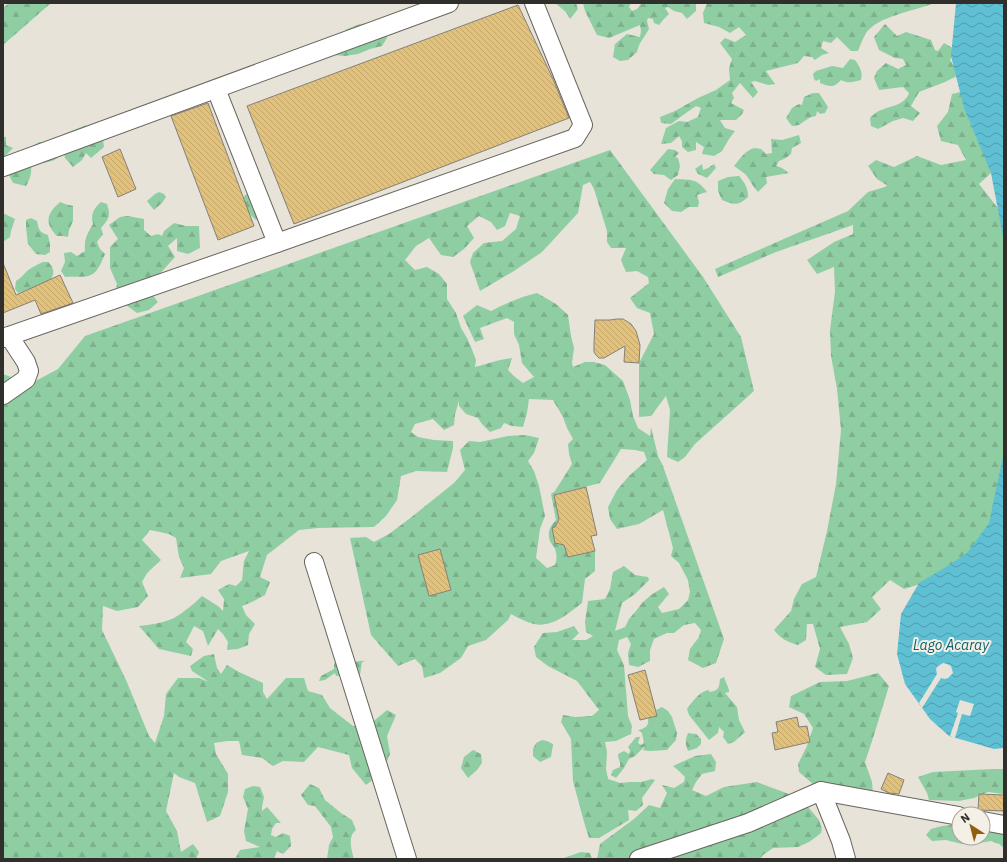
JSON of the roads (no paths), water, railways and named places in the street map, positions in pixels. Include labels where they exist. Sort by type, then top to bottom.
[{"type":"street","points":[[3,167],[449,3]]},
{"type":"street","points":[[3,395],[26,379],[29,371],[26,362],[6,337],[575,138],[583,125],[534,3]]},
{"type":"street","points":[[216,89],[277,243]]},
{"type":"street","points":[[314,562],[407,859]]},
{"type":"street","points":[[640,859],[748,823],[821,791],[951,815]]},
{"type":"street","points":[[821,791],[841,841],[846,859]]},
{"type":"street","points":[[991,822],[1004,824]]},
{"type":"water","points":[[956,3],[1004,3],[1004,242],[991,173],[964,108],[951,56]]},
{"type":"water","name":"Lago Acaray","points":[[1004,452],[1004,748],[994,749],[949,736],[930,719],[905,684],[897,654],[901,614],[919,583],[967,553],[989,523]]}]
